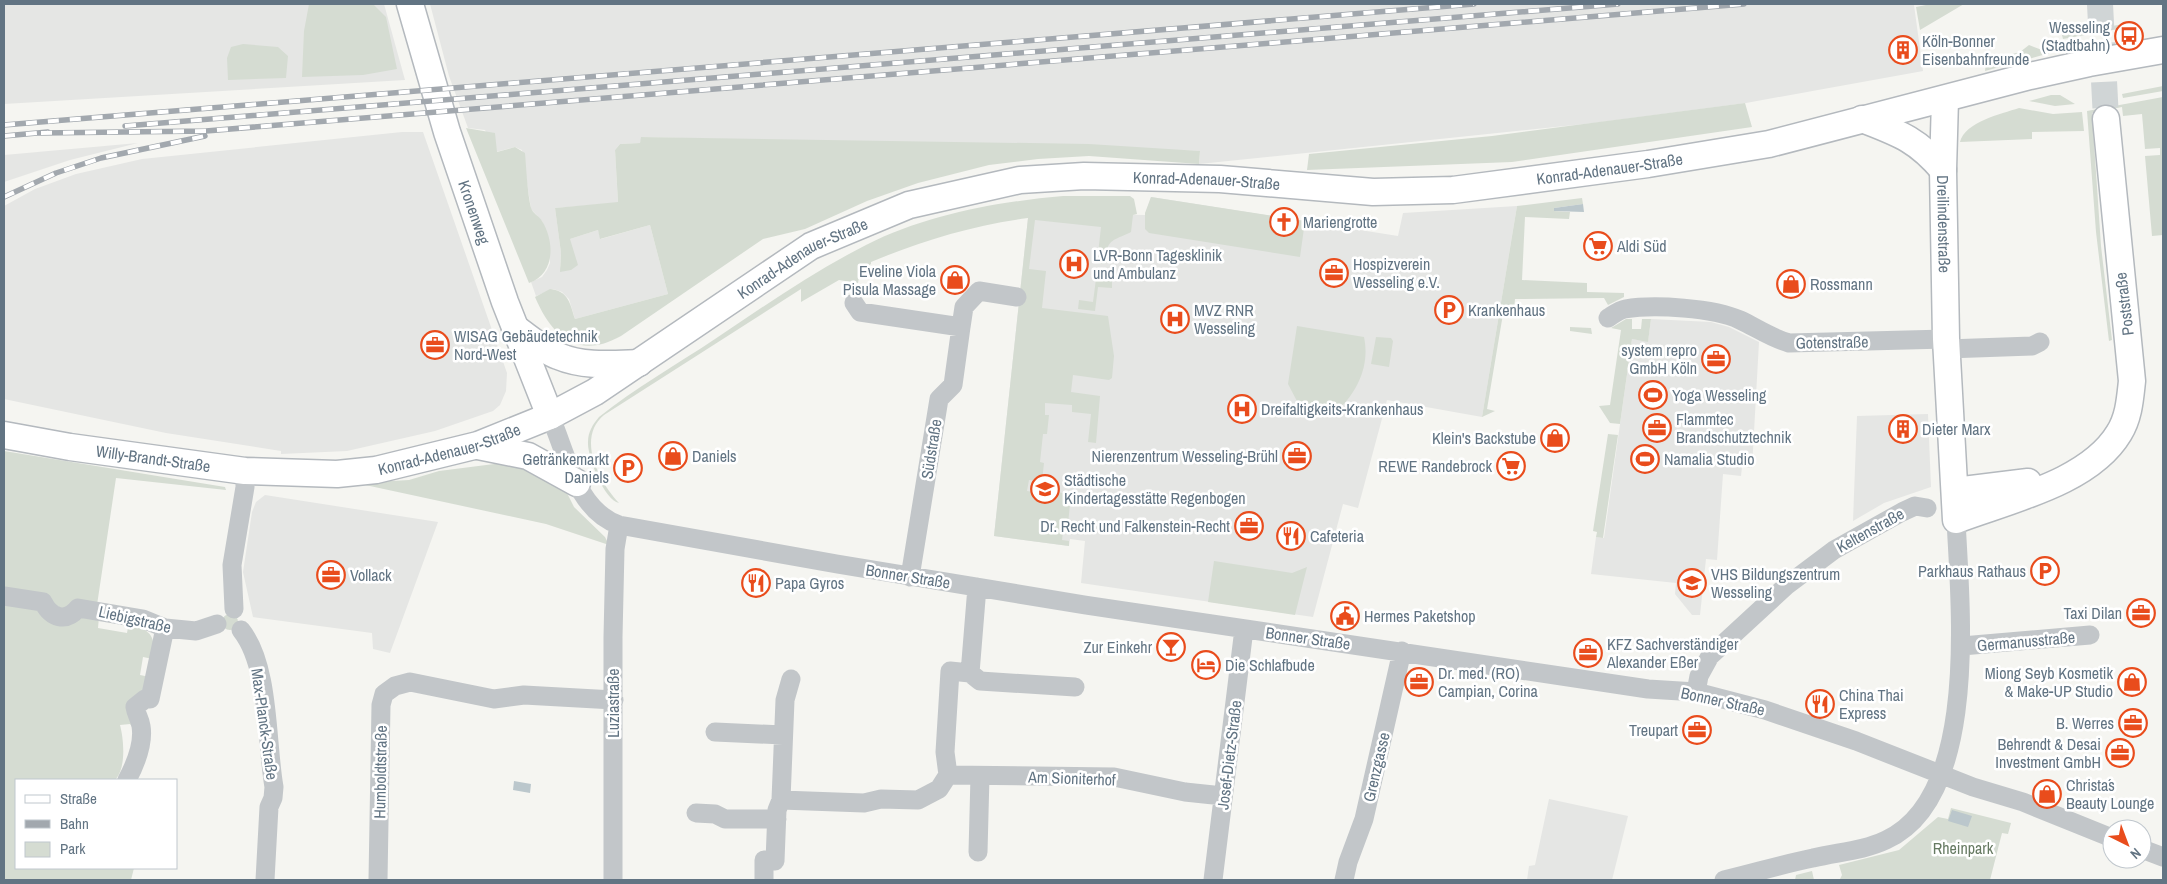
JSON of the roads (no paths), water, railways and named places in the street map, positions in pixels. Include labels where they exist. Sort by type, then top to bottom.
[{"type":"main road","name":"Kronenweg","points":[[410,4],[447,132],[515,328],[550,416]]},
{"type":"main road","name":"Konrad-Adenauer-Straße","points":[[305,473],[337,474],[376,470],[478,445],[550,416],[595,392],[640,363],[811,246],[909,205],[1020,180],[1084,176],[1142,176],[1373,192],[1452,190],[1698,156],[1769,144],[2089,63],[2163,50]]},
{"type":"main road","name":"Dreilindenstraße","points":[[1945,99],[1943,170],[1947,344],[1956,520]]},
{"type":"main road","points":[[1862,119],[1908,138],[1928,152],[1943,170]]},
{"type":"main road","name":"Poststraße","points":[[1956,520],[2059,482],[2080,469],[2105,451],[2120,432],[2130,408],[2132,381],[2106,119]]},
{"type":"main road","points":[[515,328],[556,356],[596,364],[640,363]]},
{"type":"main road","name":"Willy-Brandt-Straße","points":[[4,436],[245,471],[305,473]]},
{"type":"main road","points":[[478,445],[528,456],[577,483]]},
{"type":"main road","name":"Poststraße","points":[[1955,491],[2009,485],[2080,469]]},
{"type":"street","name":"Südstraße","points":[[910,577],[939,399],[952,385],[964,307],[979,292],[1017,297]]},
{"type":"street","points":[[854,303],[860,312],[961,327]]},
{"type":"street","name":"Gotenstraße","points":[[1608,318],[1623,309],[1690,308],[1714,312],[1740,320],[1771,338],[1789,343],[1947,344]]},
{"type":"street","points":[[1947,344],[2032,346],[2040,342]]},
{"type":"street","name":"Bonner Straße","points":[[550,416],[577,483],[596,512],[607,521],[620,526],[910,577],[1244,629],[1648,689],[1696,692],[1765,710],[1941,773],[1973,787],[2023,802],[2102,834]]},
{"type":"street","name":"Max-Planck-Straße","points":[[245,471],[245,487],[232,564],[234,609],[242,618],[241,630],[251,643],[264,701],[274,787],[273,798],[269,807],[265,880]]},
{"type":"street","name":"Keltenstraße","points":[[1696,692],[1699,676],[1710,656],[1786,586],[1834,550],[1902,512],[1915,506],[1927,508]]},
{"type":"street","name":"Germanusstraße","points":[[1724,880],[1814,858],[1852,851],[1886,840],[1906,828],[1924,810],[1941,773],[1954,729],[1962,646],[1956,520]]},
{"type":"street","name":"Luziastraße","points":[[613,880],[615,550],[620,526]]},
{"type":"street","points":[[970,673],[977,587]]},
{"type":"street","name":"Liebigstraße","points":[[4,596],[43,602],[50,613],[63,618],[70,616],[78,608],[144,618],[165,628],[196,631],[217,624]]},
{"type":"street","points":[[234,609],[228,609],[219,614],[218,629],[226,635],[232,635],[241,630]]},
{"type":"street","points":[[128,779],[136,762],[142,734],[141,724],[135,707],[144,699],[150,699],[165,628]]},
{"type":"street","name":"Josef-Dietz-Straße","points":[[1213,880],[1244,629]]},
{"type":"street","name":"Germanusstraße","points":[[1962,646],[2090,635]]},
{"type":"street","name":"Grenzgasse","points":[[1344,880],[1348,862],[1364,819],[1402,651]]},
{"type":"street","points":[[782,800],[864,803],[881,799],[918,800],[939,789],[948,775],[945,752],[950,671],[970,673],[980,681],[1075,687]]},
{"type":"street","points":[[764,880],[764,860],[775,861],[777,810],[782,800],[785,700],[791,678]]},
{"type":"street","name":"Humboldtstraße","points":[[378,880],[381,705],[384,694],[395,686],[410,682],[494,699],[524,695],[614,700]]},
{"type":"street","points":[[716,732],[783,735]]},
{"type":"street","name":"Am Sioniterhof","points":[[948,775],[1114,777],[1184,792],[1223,796]]},
{"type":"street","points":[[978,852],[980,776]]},
{"type":"street","points":[[696,813],[715,814],[725,819],[777,819]]},
{"type":"tunnel","points":[[2100,4],[2106,119]]},
{"type":"railway","points":[[4,125],[1474,4]]},
{"type":"railway","points":[[125,126],[1618,4]]},
{"type":"railway","points":[[41,133],[206,131],[1744,4]]},
{"type":"railway","points":[[4,136],[48,132]]},
{"type":"railway","points":[[4,197],[56,173],[101,158],[205,136]]},
{"type":"place","name":"Wesseling (Stadtbahn)","points":[[2129,36]]},
{"type":"place","name":"Köln-Bonner Eisenbahnfreunde","points":[[1903,50]]},
{"type":"place","name":"Mariengrotte","points":[[1284,222]]},
{"type":"place","name":"Aldi Süd","points":[[1598,246]]},
{"type":"place","name":"LVR-Bonn Tagesklinik und Ambulanz","points":[[1074,264]]},
{"type":"place","name":"Hospizverein Wesseling e.V.","points":[[1334,273]]},
{"type":"place","name":"Eveline Viola Pisula Massage","points":[[955,280]]},
{"type":"place","name":"Rossmann","points":[[1791,284]]},
{"type":"place","name":"Krankenhaus","points":[[1449,310]]},
{"type":"place","name":"MVZ RNR Wesseling","points":[[1175,319]]},
{"type":"place","name":"WISAG Gebäudetechnik Nord-West","points":[[435,345]]},
{"type":"place","name":"system repro GmbH Köln","points":[[1716,359]]},
{"type":"place","name":"Yoga Wesseling","points":[[1653,395]]},
{"type":"place","name":"Dreifaltigkeits-Krankenhaus","points":[[1242,409]]},
{"type":"place","name":"Flammtec Brandschutztechnik","points":[[1657,428]]},
{"type":"place","name":"Dieter Marx","points":[[1903,429]]},
{"type":"place","name":"Klein's Backstube","points":[[1555,438]]},
{"type":"place","name":"Daniels","points":[[673,456]]},
{"type":"place","name":"Nierenzentrum Wesseling-Brühl","points":[[1297,456]]},
{"type":"place","name":"Namalia Studio","points":[[1645,459]]},
{"type":"place","name":"REWE Randebrock","points":[[1511,466]]},
{"type":"place","name":"Getränkemarkt Daniels","points":[[628,468]]},
{"type":"place","name":"Städtische Kindertagesstätte Regenbogen","points":[[1045,489]]},
{"type":"place","name":"Dr. Recht und Falkenstein-Recht","points":[[1249,526]]},
{"type":"place","name":"Cafeteria","points":[[1291,536]]},
{"type":"place","name":"Parkhaus Rathaus","points":[[2045,571]]},
{"type":"place","name":"Vollack","points":[[331,575]]},
{"type":"place","name":"Papa Gyros","points":[[756,583]]},
{"type":"place","name":"VHS Bildungszentrum Wesseling","points":[[1692,583]]},
{"type":"place","name":"Taxi Dilan","points":[[2141,613]]},
{"type":"place","name":"Hermes Paketshop","points":[[1345,616]]},
{"type":"place","name":"Zur Einkehr","points":[[1171,647]]},
{"type":"place","name":"KFZ Sachverständiger Alexander Eßer","points":[[1588,653]]},
{"type":"place","name":"Die Schlafbude","points":[[1206,665]]},
{"type":"place","name":"Dr. med. (RO) Campian, Corina","points":[[1419,682]]},
{"type":"place","name":"Miong Seyb Kosmetik & Make-UP Studio","points":[[2132,682]]},
{"type":"place","name":"China Thai Express","points":[[1820,704]]},
{"type":"place","name":"B. Werres","points":[[2133,723]]},
{"type":"place","name":"Treupart","points":[[1697,730]]},
{"type":"place","name":"Behrendt & Desai Investment GmbH","points":[[2120,753]]},
{"type":"place","name":"Christa´s Beauty Lounge","points":[[2047,794]]},
{"type":"park label","name":"Rheinpark","points":[[1963,848]]}]
